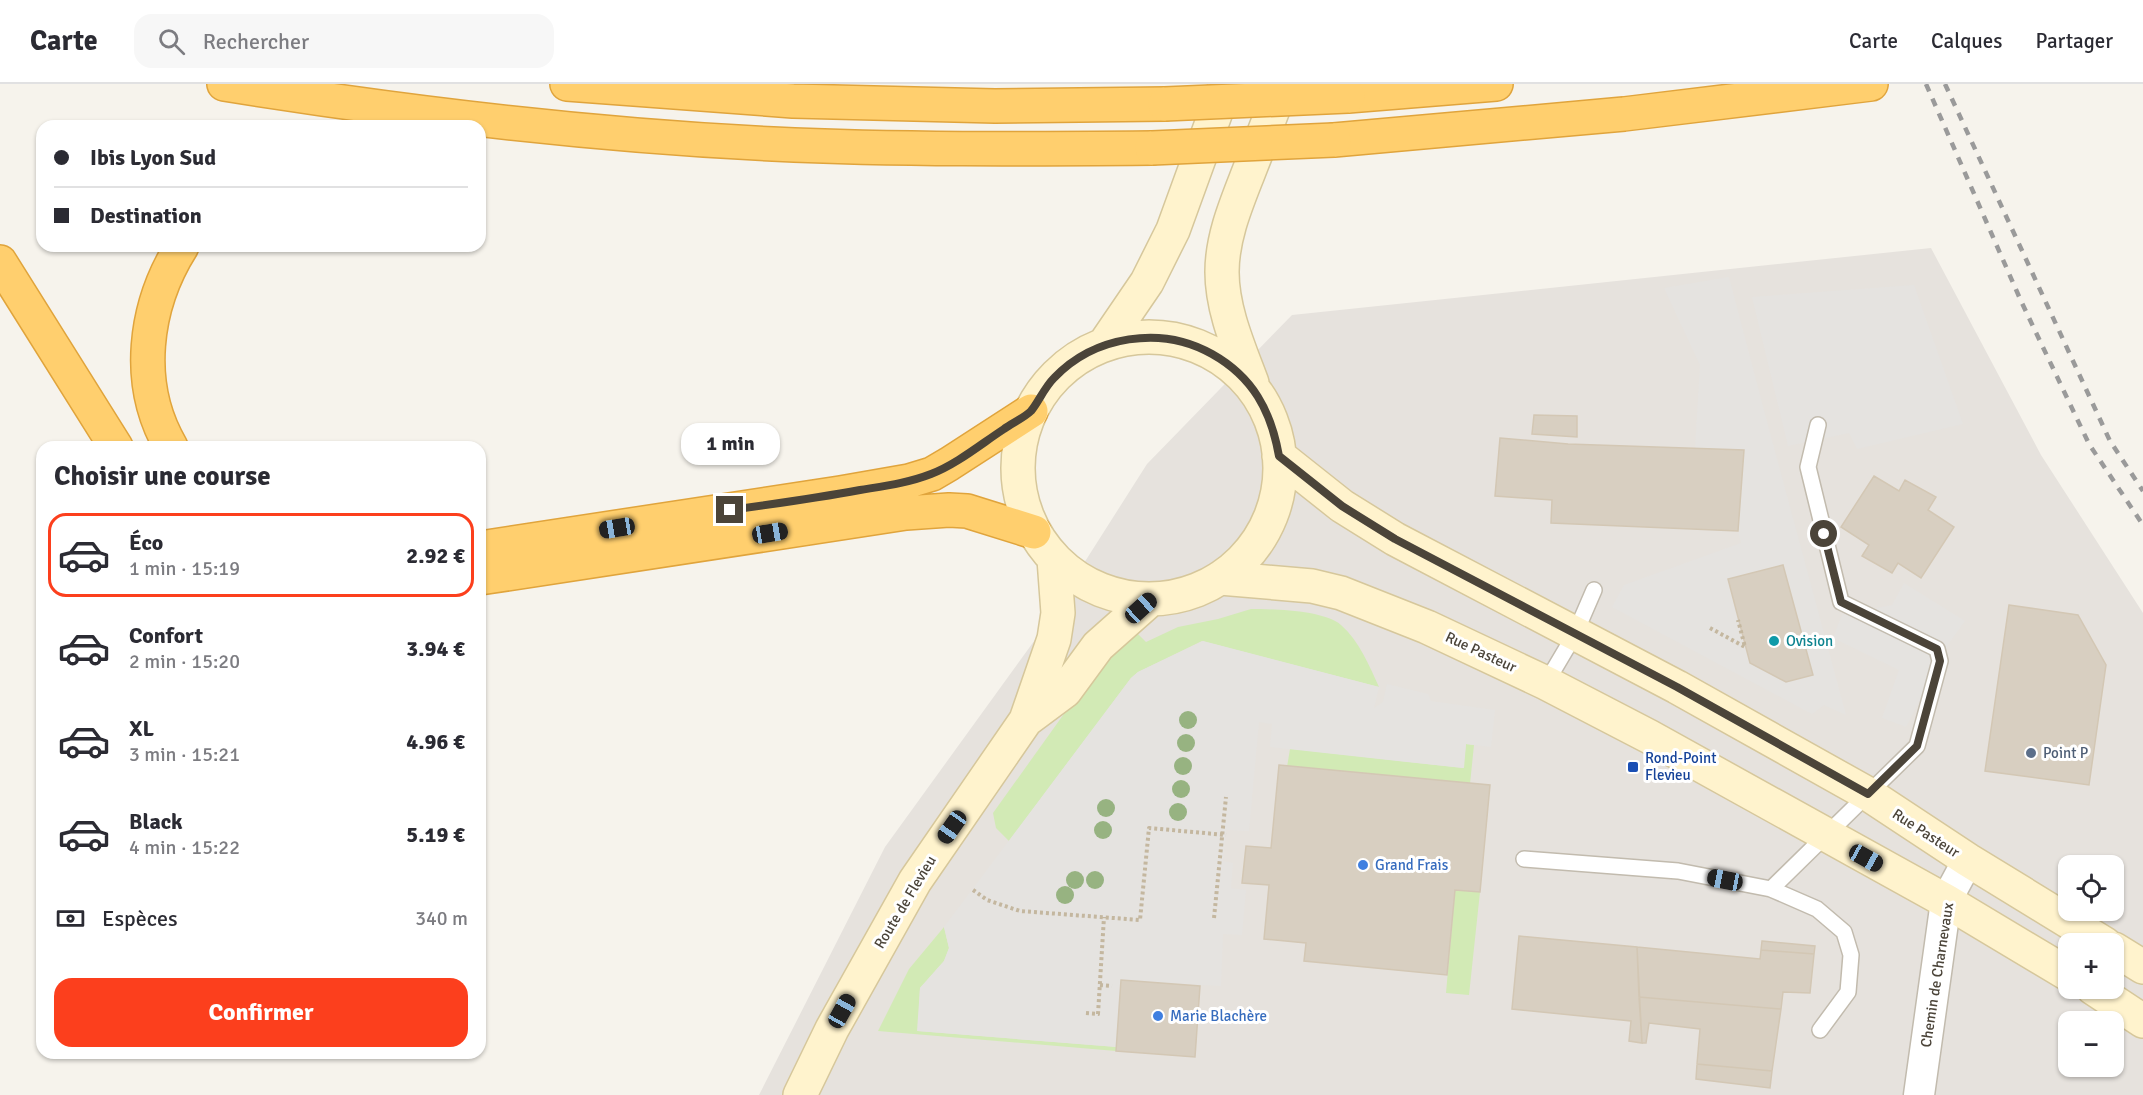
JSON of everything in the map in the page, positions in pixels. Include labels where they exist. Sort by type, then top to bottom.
[{"type":"highway","points":[[224,84],[326,100],[583,131],[773,144]]},
{"type":"highway","points":[[567,84],[793,101],[995,106],[1165,104],[1419,92],[1496,84]]},
{"type":"highway","points":[[1386,84],[1419,92]]},
{"type":"highway","points":[[486,141],[773,144],[965,150],[1152,148],[1334,140],[1624,114],[1867,85]]},
{"type":"highway","points":[[169,441],[155,408],[147,349],[153,309],[168,271],[179,252]]},
{"type":"highway","points":[[0,262],[112,441]]},
{"type":"highway","points":[[486,547],[840,494],[909,481],[932,474],[1030,411]]},
{"type":"highway","points":[[486,577],[923,511],[967,511],[1034,532]]},
{"type":"main road","points":[[1104,345],[1147,282],[1173,230],[1226,84]]},
{"type":"main road","points":[[1254,391],[1224,296],[1223,255],[1238,200],[1283,84]]},
{"type":"main road","points":[[1146,338],[1187,343],[1224,361],[1241,375],[1254,391],[1267,411],[1275,433],[1279,456],[1279,480],[1275,503],[1267,525],[1255,545],[1239,563],[1220,578],[1188,593],[1151,599],[1130,598],[1109,593],[1070,573],[1054,558],[1034,532],[1025,513],[1017,472],[1018,451],[1023,431],[1030,411],[1041,393],[1069,364],[1086,353],[1104,345],[1125,340],[1146,338]]},
{"type":"main road","name":"Rue Pasteur","points":[[1279,456],[1342,506],[1395,539],[1677,687],[1868,794],[1968,860],[2087,933]]},
{"type":"main road","name":"Route de Flevieu","points":[[801,1095],[832,1029],[915,881],[1026,720],[1054,639],[1058,613],[1054,558]]},
{"type":"main road","name":"Rue Pasteur","points":[[1220,578],[1312,586],[1341,593],[1427,627],[1546,683],[1650,738],[1946,901],[2058,968]]},
{"type":"main road","name":"Route de Flevieu","points":[[1026,720],[1065,691],[1098,646],[1151,599]]},
{"type":"main road","points":[[2124,955],[2143,966]]},
{"type":"main road","points":[[2110,999],[2143,1021]]},
{"type":"street","name":"Chemin de Charnevaux","points":[[1919,1095],[1946,901],[1968,860]]},
{"type":"lane","points":[[1771,888],[1917,746],[1940,661],[1937,649],[1841,602],[1808,467],[1818,425]]},
{"type":"lane","points":[[1546,683],[1575,634],[1594,590]]},
{"type":"lane","points":[[1524,859],[1678,871],[1771,888],[1817,909],[1844,932],[1851,955],[1848,992],[1820,1030]]},
{"type":"path","points":[[1710,628],[1744,647],[1738,620]]},
{"type":"path","points":[[1214,918],[1226,797]]},
{"type":"path","points":[[973,890],[987,900],[1020,911],[1140,920],[1149,828],[1224,835]]},
{"type":"path","points":[[1086,1013],[1098,1014],[1104,917]]},
{"type":"path","points":[[1100,985],[1112,986]]},
{"type":"shaded area","points":[[1931,248],[2041,455],[2143,613],[2143,1095],[759,1095],[885,847],[1037,637],[1147,464],[1292,315]]},
{"type":"shaded area","points":[[1729,277],[1846,715],[1824,705],[1812,714],[1612,607],[1624,585],[1741,543],[1738,531],[1744,450],[1695,448],[1700,365],[1664,288]]},
{"type":"shaded area","points":[[1914,285],[1963,424],[1857,449],[1849,433],[1788,446],[1752,297]]},
{"type":"shaded area","points":[[1904,583],[1965,621],[1949,643],[1906,727],[1882,718],[1899,670],[1833,638],[1842,615],[1892,605]]},
{"type":"shaded area","points":[[1203,641],[1379,687],[1374,708],[1383,702],[1387,684],[1428,694],[1431,701],[1495,710],[1491,747],[1466,744],[1464,768],[1407,762],[1270,747],[1272,724],[1259,722],[1249,831],[1226,830],[1223,861],[1233,863],[1231,888],[1246,890],[1242,935],[1223,934],[1221,986],[1122,981],[1117,1047],[917,1031],[920,988],[944,961],[949,948],[944,927],[1131,678],[1138,672]]},
{"type":"green space","points":[[1251,609],[1298,611],[1333,620],[1347,631],[1358,646],[1379,687],[1202,641],[1138,672],[1131,678],[1009,841],[996,828],[993,813],[1104,658],[1137,633],[1146,642],[1178,627],[1218,619]]},
{"type":"green space","points":[[1466,744],[1474,745],[1470,784],[1287,767],[1290,749],[1293,749],[1463,768]]},
{"type":"green space","points":[[1455,890],[1480,892],[1469,995],[1446,993]]},
{"type":"green space","points":[[944,927],[949,948],[944,961],[920,988],[918,1031],[1117,1047],[1116,1051],[878,1031],[909,969]]},
{"type":"building","points":[[1534,415],[1577,416],[1577,437],[1532,434]]},
{"type":"building","points":[[1500,438],[1568,444],[1744,450],[1738,531],[1551,523],[1552,500],[1495,496]]},
{"type":"building","points":[[1874,476],[1899,491],[1905,480],[1936,497],[1928,510],[1954,527],[1921,578],[1898,563],[1892,573],[1862,556],[1869,545],[1841,527]]},
{"type":"building","name":"Ovision","points":[[1783,565],[1813,675],[1786,682],[1750,663],[1728,579]]},
{"type":"building","points":[[2009,605],[2078,615],[2106,665],[2089,785],[1985,771]]},
{"type":"building","name":"Grand Frais","points":[[1279,765],[1490,785],[1480,892],[1455,890],[1447,975],[1304,961],[1306,943],[1264,939],[1269,885],[1242,883],[1246,846],[1271,848]]},
{"type":"building","points":[[1519,936],[1637,947],[1642,1043],[1629,1041],[1631,1021],[1512,1009]]},
{"type":"building","points":[[1762,941],[1815,946],[1814,954],[1761,950]]},
{"type":"building","points":[[1637,947],[1760,959],[1761,950],[1814,954],[1810,993],[1783,992],[1781,1009],[1639,997]]},
{"type":"building","name":"Marie Blachère","points":[[1121,980],[1200,986],[1195,1057],[1116,1051]]},
{"type":"building","points":[[1639,997],[1781,1009],[1772,1071],[1697,1064],[1700,1029],[1649,1023],[1646,1043],[1642,1043]]},
{"type":"building","points":[[1697,1064],[1772,1071],[1770,1088],[1696,1079]]},
{"type":"railway","points":[[1926,84],[2021,301],[2089,444],[2143,525]]},
{"type":"railway","points":[[1945,84],[2110,441],[2143,491]]},
{"type":"place","name":"Ovision","points":[[1774,641]]},
{"type":"place","name":"Point P","points":[[2031,753]]},
{"type":"place","name":"Rond-Point Flevieu","points":[[1633,767]]},
{"type":"place","name":"Grand Frais","points":[[1363,865]]},
{"type":"place","name":"Marie Blachère","points":[[1158,1016]]},
{"type":"route","points":[[730,510],[840,494],[909,481],[932,474],[1030,411],[1054,378],[1086,353],[1104,345],[1125,340],[1146,338],[1187,343],[1224,361],[1241,375],[1267,411],[1275,433],[1279,456],[1342,506],[1395,539],[1677,687],[1868,794],[1917,746],[1940,661],[1937,649],[1841,602],[1824,534]]}]
